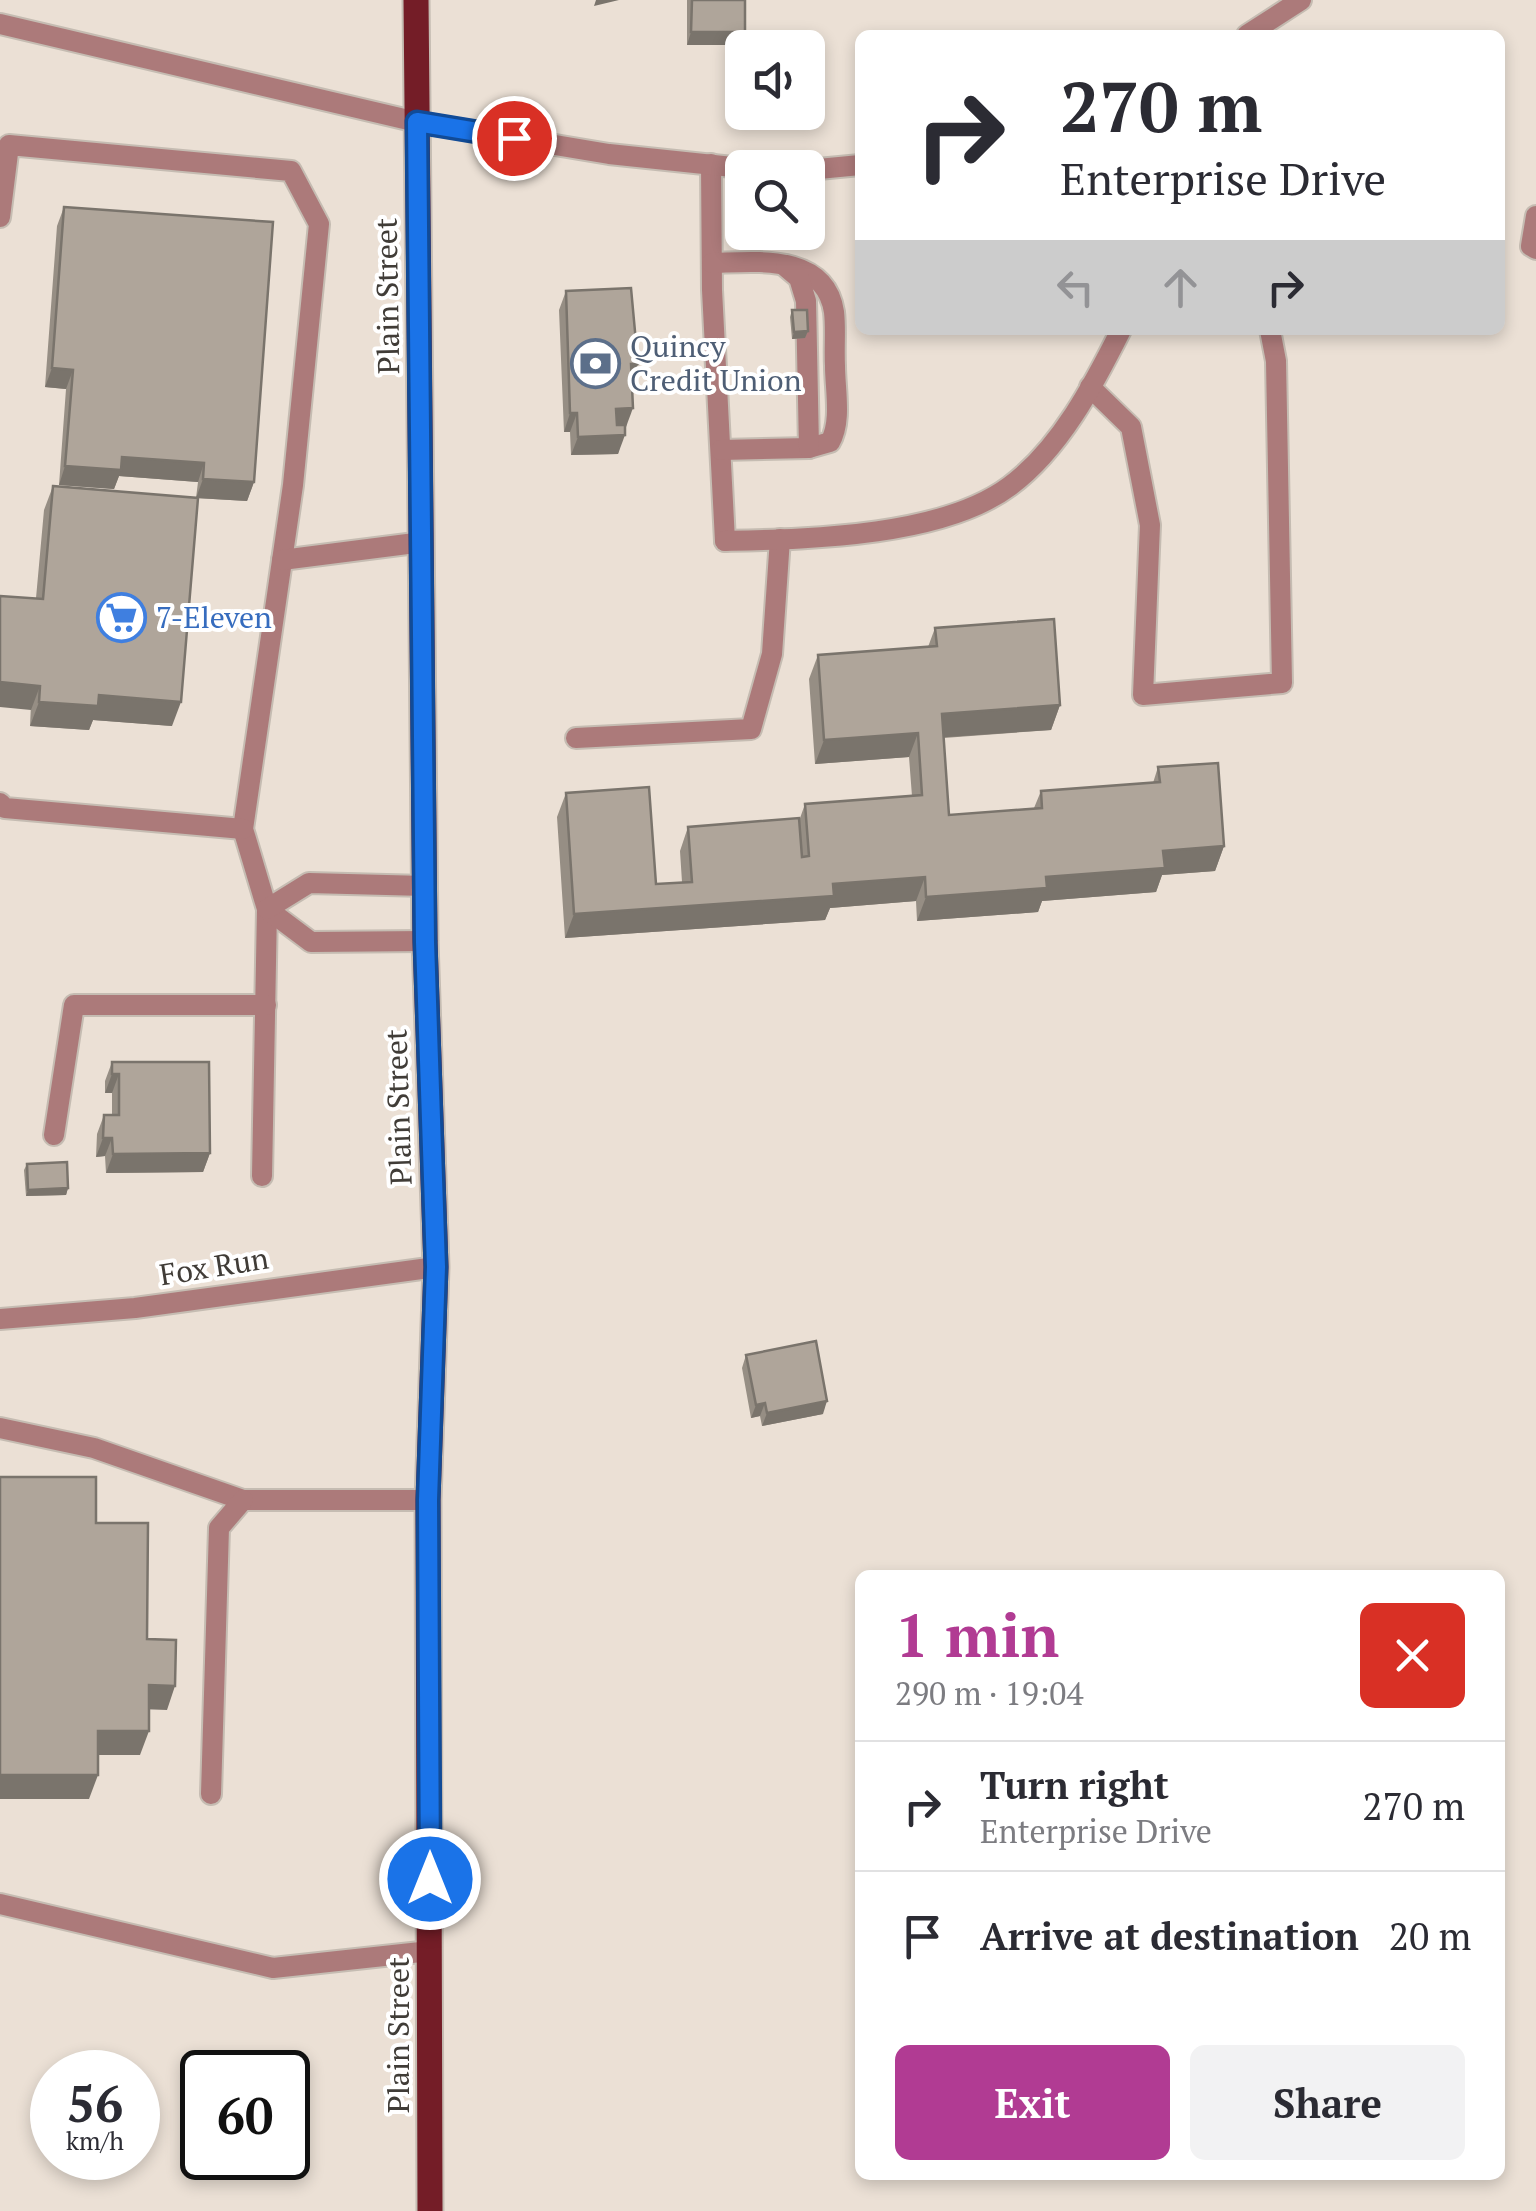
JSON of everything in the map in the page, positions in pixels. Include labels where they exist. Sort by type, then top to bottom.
[{"type":"main road","name":"Plain Street","points":[[416,0],[425,942],[436,1267],[428,1500],[430,2211]]},
{"type":"street","points":[[1255,30],[1301,0]]},
{"type":"street","points":[[0,24],[417,122],[609,154],[725,166]]},
{"type":"street","points":[[0,217],[8,145],[292,172],[319,224],[282,560],[244,829],[267,909],[262,1176]]},
{"type":"street","points":[[711,164],[725,542],[828,538],[893,528],[974,506],[1009,487],[1037,461],[1090,386],[1118,335]]},
{"type":"street","points":[[825,168],[855,165]]},
{"type":"street","points":[[1536,216],[1531,246],[1536,250]]},
{"type":"street","points":[[712,263],[790,264],[817,277],[828,290],[834,311],[834,436],[830,442],[810,448],[721,450]]},
{"type":"street","points":[[1090,386],[1131,426],[1150,525],[1143,695],[1282,684],[1276,360],[1271,335]]},
{"type":"street","points":[[576,738],[751,728],[772,654],[780,539]]},
{"type":"street","points":[[282,560],[423,542]]},
{"type":"street","points":[[0,804],[5,808],[244,829]]},
{"type":"street","points":[[267,909],[309,882],[425,886]]},
{"type":"street","points":[[267,909],[311,942],[425,942]]},
{"type":"street","points":[[54,1135],[74,1004],[266,1005]]},
{"type":"street","name":"Fox Run","points":[[0,1319],[135,1308],[436,1267]]},
{"type":"street","points":[[0,1428],[94,1448],[243,1500],[428,1500]]},
{"type":"street","points":[[211,1794],[218,1528],[243,1500]]},
{"type":"street","points":[[0,1904],[274,1968],[430,1951]]},
{"type":"building","points":[[692,0],[745,0],[745,30],[691,32]]},
{"type":"building","points":[[64,207],[273,222],[254,482],[203,479],[204,463],[122,457],[121,470],[65,466],[73,370],[52,368]]},
{"type":"building","name":"Quincy Credit Union","points":[[631,288],[638,364],[631,364],[633,408],[616,409],[617,425],[625,425],[625,435],[578,437],[577,413],[570,413],[566,291]]},
{"type":"building","points":[[792,310],[807,310],[808,331],[794,332]]},
{"type":"building","points":[[53,486],[198,498],[181,702],[99,695],[98,706],[39,702],[40,686],[0,682],[0,596],[43,599]]},
{"type":"building","points":[[1054,619],[1060,705],[942,714],[949,815],[1042,808],[1041,791],[1160,782],[1158,767],[1218,763],[1224,846],[1163,851],[1165,868],[1046,877],[1047,888],[926,897],[925,877],[833,884],[834,896],[574,914],[566,793],[649,787],[656,884],[692,882],[688,827],[799,818],[802,857],[809,856],[805,804],[922,795],[918,733],[824,740],[818,655],[937,646],[935,628]]},
{"type":"building","points":[[112,1062],[209,1062],[210,1153],[113,1154],[112,1138],[103,1138],[104,1115],[119,1115],[119,1074],[112,1074]]},
{"type":"building","points":[[67,1162],[68,1188],[28,1190],[27,1164]]},
{"type":"building","points":[[816,1341],[827,1401],[767,1413],[765,1403],[756,1405],[746,1355]]},
{"type":"building","points":[[0,1477],[96,1477],[96,1523],[148,1523],[147,1639],[176,1640],[175,1686],[149,1685],[149,1731],[98,1731],[98,1775],[0,1775]]},
{"type":"place","name":"Quincy Credit Union","points":[[595,363]]},
{"type":"place","name":"7-Eleven","points":[[121,617]]},
{"type":"route","points":[[430,1879],[428,1500],[436,1267],[425,942],[417,122],[514,138]]}]
